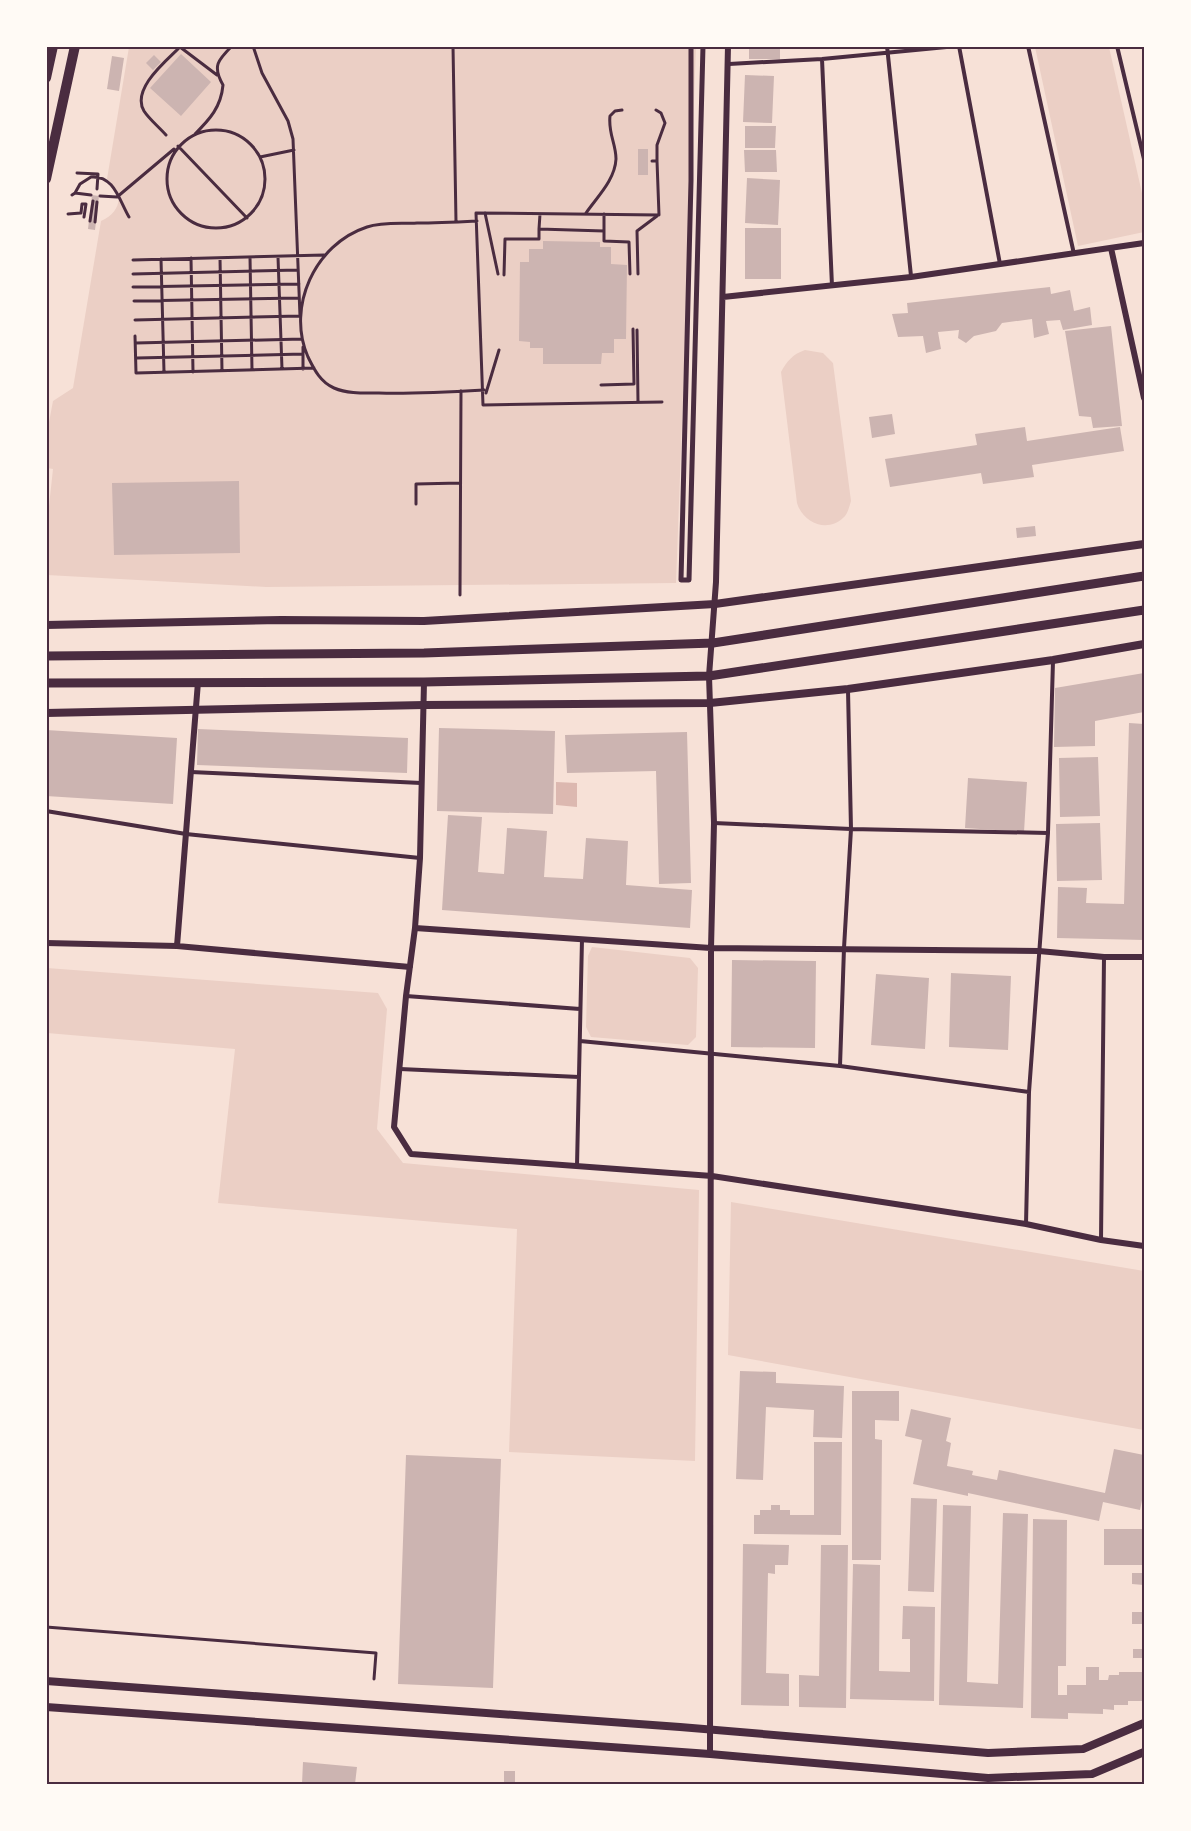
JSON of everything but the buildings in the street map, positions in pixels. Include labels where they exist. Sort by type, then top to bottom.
[{"type":"main road","points":[[46,78],[53,46]]},
{"type":"main road","points":[[46,179],[75,46]]},
{"type":"main road","points":[[46,656],[424,653],[713,643],[1144,576]]},
{"type":"main road","points":[[46,683],[424,682],[709,676],[1144,610]]},
{"type":"street","points":[[691,46],[691,181],[681,580],[690,580],[703,46]]},
{"type":"street","points":[[710,1754],[711,948],[714,823],[709,676],[715,604],[728,46]]},
{"type":"street","points":[[723,297],[911,277],[1144,243]]},
{"type":"street","points":[[1111,248],[1144,398]]},
{"type":"street","points":[[46,625],[281,620],[424,621],[715,604],[1144,543]]},
{"type":"street","points":[[46,713],[424,705],[710,703],[848,689],[1053,660],[1144,644]]},
{"type":"street","points":[[177,946],[198,682]]},
{"type":"street","points":[[424,682],[420,858],[394,1127],[411,1154],[712,1176],[1026,1224],[1101,1240],[1144,1246]]},
{"type":"street","points":[[415,928],[711,948],[1039,951],[1104,957],[1144,957]]},
{"type":"street","points":[[46,943],[177,946],[410,967]]},
{"type":"street","points":[[46,1681],[988,1753],[1083,1749],[1144,1723]]},
{"type":"street","points":[[46,1707],[710,1754],[988,1778],[1092,1774],[1144,1752]]},
{"type":"lane","points":[[887,46],[911,277]]},
{"type":"lane","points":[[729,64],[822,60],[958,46],[1000,264]]},
{"type":"lane","points":[[1028,46],[1074,254]]},
{"type":"lane","points":[[1117,46],[1144,159]]},
{"type":"lane","points":[[822,60],[832,286]]},
{"type":"lane","points":[[1026,1224],[1029,1092],[1048,833],[1053,660]]},
{"type":"lane","points":[[840,1066],[843,948],[851,829],[848,689]]},
{"type":"lane","points":[[191,772],[422,783]]},
{"type":"lane","points":[[46,811],[186,834],[420,858]]},
{"type":"lane","points":[[714,823],[851,829],[1048,833]]},
{"type":"lane","points":[[577,1166],[582,939]]},
{"type":"lane","points":[[1101,1240],[1104,957]]},
{"type":"lane","points":[[406,996],[580,1009]]},
{"type":"lane","points":[[580,1041],[840,1066],[1029,1092]]},
{"type":"lane","points":[[399,1069],[579,1077]]},
{"type":"path","points":[[166,135],[143,111],[140,98],[143,87],[180,46],[217,75],[223,85],[218,108],[211,119],[178,146],[167,175],[169,195],[177,209],[188,220],[202,227],[218,229],[233,226],[247,218],[256,208],[264,190],[265,170],[260,158],[243,138],[231,132],[212,130],[193,135]]},
{"type":"path","points":[[217,75],[217,66],[222,56],[232,46]]},
{"type":"path","points":[[253,46],[262,75],[288,121],[295,150],[298,284],[303,369]]},
{"type":"path","points":[[453,46],[456,222]]},
{"type":"path","points":[[585,214],[608,184],[613,171],[616,160],[609,129],[610,116],[615,111],[622,110]]},
{"type":"path","points":[[656,110],[661,113],[665,123],[657,146],[658,215]]},
{"type":"path","points":[[178,146],[247,218]]},
{"type":"path","points":[[100,196],[117,197],[174,149]]},
{"type":"path","points":[[260,158],[295,150]]},
{"type":"path","points":[[651,161],[657,161]]},
{"type":"path","points":[[77,173],[98,174],[98,177],[111,183],[129,217]]},
{"type":"path","points":[[97,189],[98,177]]},
{"type":"path","points":[[91,195],[74,194],[86,179],[98,177]]},
{"type":"path","points":[[92,221],[95,202]]},
{"type":"path","points":[[68,214],[81,213],[82,204],[86,204],[84,217]]},
{"type":"path","points":[[658,215],[476,213],[483,405],[662,402]]},
{"type":"path","points":[[485,213],[498,274]]},
{"type":"path","points":[[504,274],[505,238],[538,239],[540,214]]},
{"type":"path","points":[[604,214],[604,242],[629,242],[630,274]]},
{"type":"path","points":[[638,274],[637,231],[658,215]]},
{"type":"path","points":[[300,316],[310,280],[317,265],[324,255],[344,238],[368,226],[477,221]]},
{"type":"path","points":[[538,229],[604,231]]},
{"type":"path","points":[[132,260],[324,255]]},
{"type":"path","points":[[250,257],[252,370]]},
{"type":"path","points":[[278,257],[282,369]]},
{"type":"path","points":[[191,258],[193,372]]},
{"type":"path","points":[[220,258],[222,371]]},
{"type":"path","points":[[161,259],[164,372]]},
{"type":"path","points":[[133,274],[298,270]]},
{"type":"path","points":[[134,287],[298,284]]},
{"type":"path","points":[[134,301],[299,298]]},
{"type":"path","points":[[135,320],[300,316]]},
{"type":"path","points":[[601,385],[634,384],[635,329],[638,402]]},
{"type":"path","points":[[135,336],[136,373],[314,368]]},
{"type":"path","points":[[135,343],[302,339]]},
{"type":"path","points":[[303,344],[316,374],[334,388],[353,393],[484,390]]},
{"type":"path","points":[[484,397],[499,350]]},
{"type":"path","points":[[136,358],[303,354]]},
{"type":"path","points":[[460,595],[461,391]]},
{"type":"path","points":[[416,504],[416,484],[460,483]]},
{"type":"path","points":[[46,1627],[376,1653],[374,1679]]},
{"type":"shaded area","points":[[129,47],[696,47],[676,583],[266,587],[47,575],[46,507],[49,506],[53,469],[47,468],[47,433],[53,401],[73,388],[101,221],[113,213],[118,202],[116,191],[107,179]]},
{"type":"shaded area","points":[[1035,47],[1109,47],[1144,202],[1144,232],[1078,246]]},
{"type":"shaded area","points":[[805,350],[823,353],[833,363],[851,501],[845,516],[830,525],[816,524],[804,516],[797,503],[781,372],[791,358]]},
{"type":"shaded area","points":[[556,782],[577,783],[577,807],[556,805]]},
{"type":"shaded area","points":[[592,947],[690,958],[698,968],[696,1037],[688,1045],[591,1037],[586,1027],[588,956]]},
{"type":"shaded area","points":[[47,968],[378,993],[387,1009],[377,1129],[403,1163],[699,1190],[695,1461],[509,1452],[517,1229],[218,1203],[235,1049],[47,1033]]},
{"type":"shaded area","points":[[731,1202],[1144,1271],[1144,1430],[728,1355]]}]
